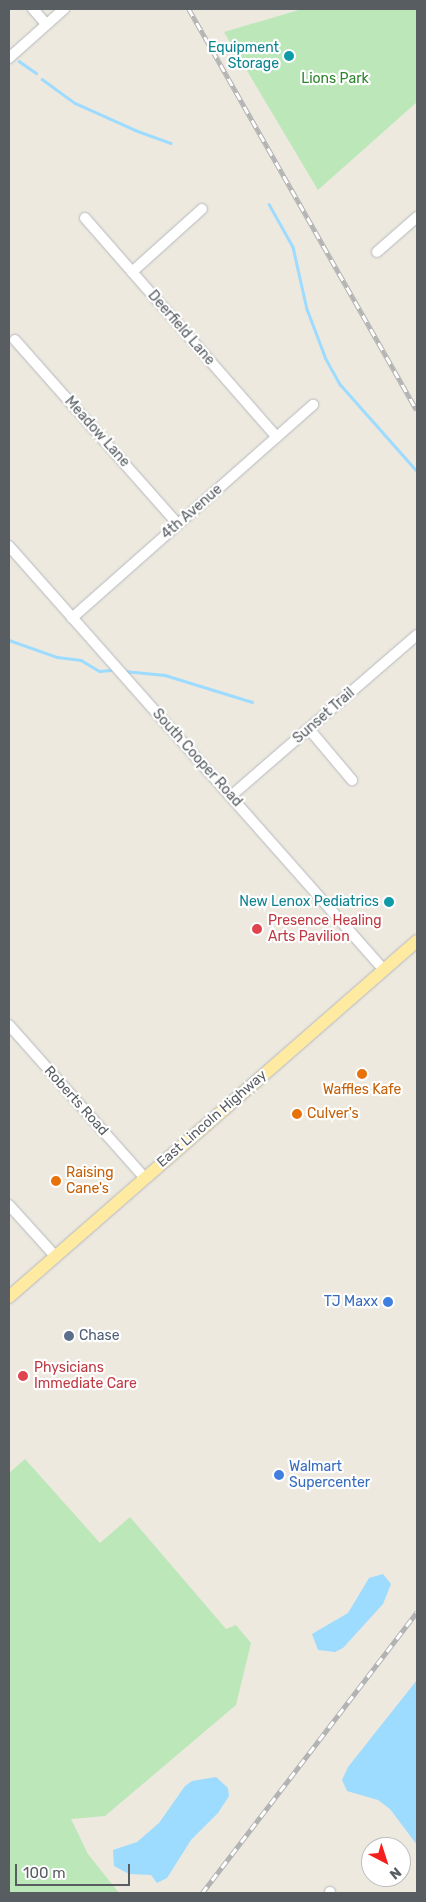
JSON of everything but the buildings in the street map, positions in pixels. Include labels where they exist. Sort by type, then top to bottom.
[{"type":"main road","name":"East Lincoln Highway","points":[[9,1298],[144,1177],[417,941]]},
{"type":"street","points":[[33,9],[46,24]]},
{"type":"street","points":[[9,58],[64,9]]},
{"type":"street","points":[[132,272],[202,209]]},
{"type":"street","points":[[377,252],[417,217]]},
{"type":"street","name":"Deerfield Lane","points":[[85,218],[277,437]]},
{"type":"street","name":"Meadow Lane","points":[[15,340],[178,524]]},
{"type":"street","name":"4th Avenue","points":[[72,618],[313,405]]},
{"type":"street","name":"South Cooper Road","points":[[9,546],[384,970]]},
{"type":"street","name":"Sunset Trail","points":[[232,796],[417,635]]},
{"type":"street","points":[[309,729],[352,780]]},
{"type":"street","name":"Roberts Road","points":[[9,1025],[144,1177]]},
{"type":"street","points":[[9,1205],[56,1257]]},
{"type":"green space","name":"Lions Park","points":[[302,9],[417,9],[417,102],[318,190],[224,32]]},
{"type":"green space","points":[[25,1459],[100,1543],[130,1517],[226,1629],[236,1625],[251,1643],[236,1705],[105,1816],[71,1819],[88,1854],[119,1893],[9,1893],[9,1473]]},
{"type":"water","points":[[383,1574],[391,1584],[383,1604],[343,1648],[335,1652],[318,1650],[312,1634],[348,1613],[369,1578]]},
{"type":"water","points":[[417,1680],[417,1845],[390,1809],[378,1800],[347,1791],[342,1780],[348,1767]]},
{"type":"water","points":[[216,1777],[228,1788],[229,1796],[218,1813],[191,1840],[167,1878],[157,1883],[151,1875],[129,1874],[114,1866],[113,1850],[137,1842],[159,1823],[185,1786],[192,1781]]},
{"type":"waterway","points":[[19,61],[36,73]]},
{"type":"waterway","points":[[42,79],[75,103],[135,130],[171,143]]},
{"type":"waterway","points":[[269,204],[293,247],[307,309],[326,359],[340,384],[417,471]]},
{"type":"waterway","points":[[9,640],[57,657],[81,660],[99,671],[111,670]]},
{"type":"waterway","points":[[124,671],[165,675],[252,702]]},
{"type":"railway","points":[[189,9],[417,410]]},
{"type":"railway","points":[[202,1893],[417,1612]]},
{"type":"place","name":"Equipment Storage","points":[[289,56]]},
{"type":"place","name":"New Lenox Pediatrics","points":[[389,902]]},
{"type":"place","name":"Presence Healing Arts Pavilion","points":[[257,929]]},
{"type":"place","name":"Waffles Kafe","points":[[362,1074]]},
{"type":"place","name":"Culver's","points":[[297,1114]]},
{"type":"place","name":"Raising Cane's","points":[[56,1181]]},
{"type":"place","name":"TJ Maxx","points":[[388,1302]]},
{"type":"place","name":"Chase","points":[[69,1336]]},
{"type":"place","name":"Physicians Immediate Care","points":[[23,1376]]},
{"type":"place","name":"Walmart Supercenter","points":[[279,1475]]}]
